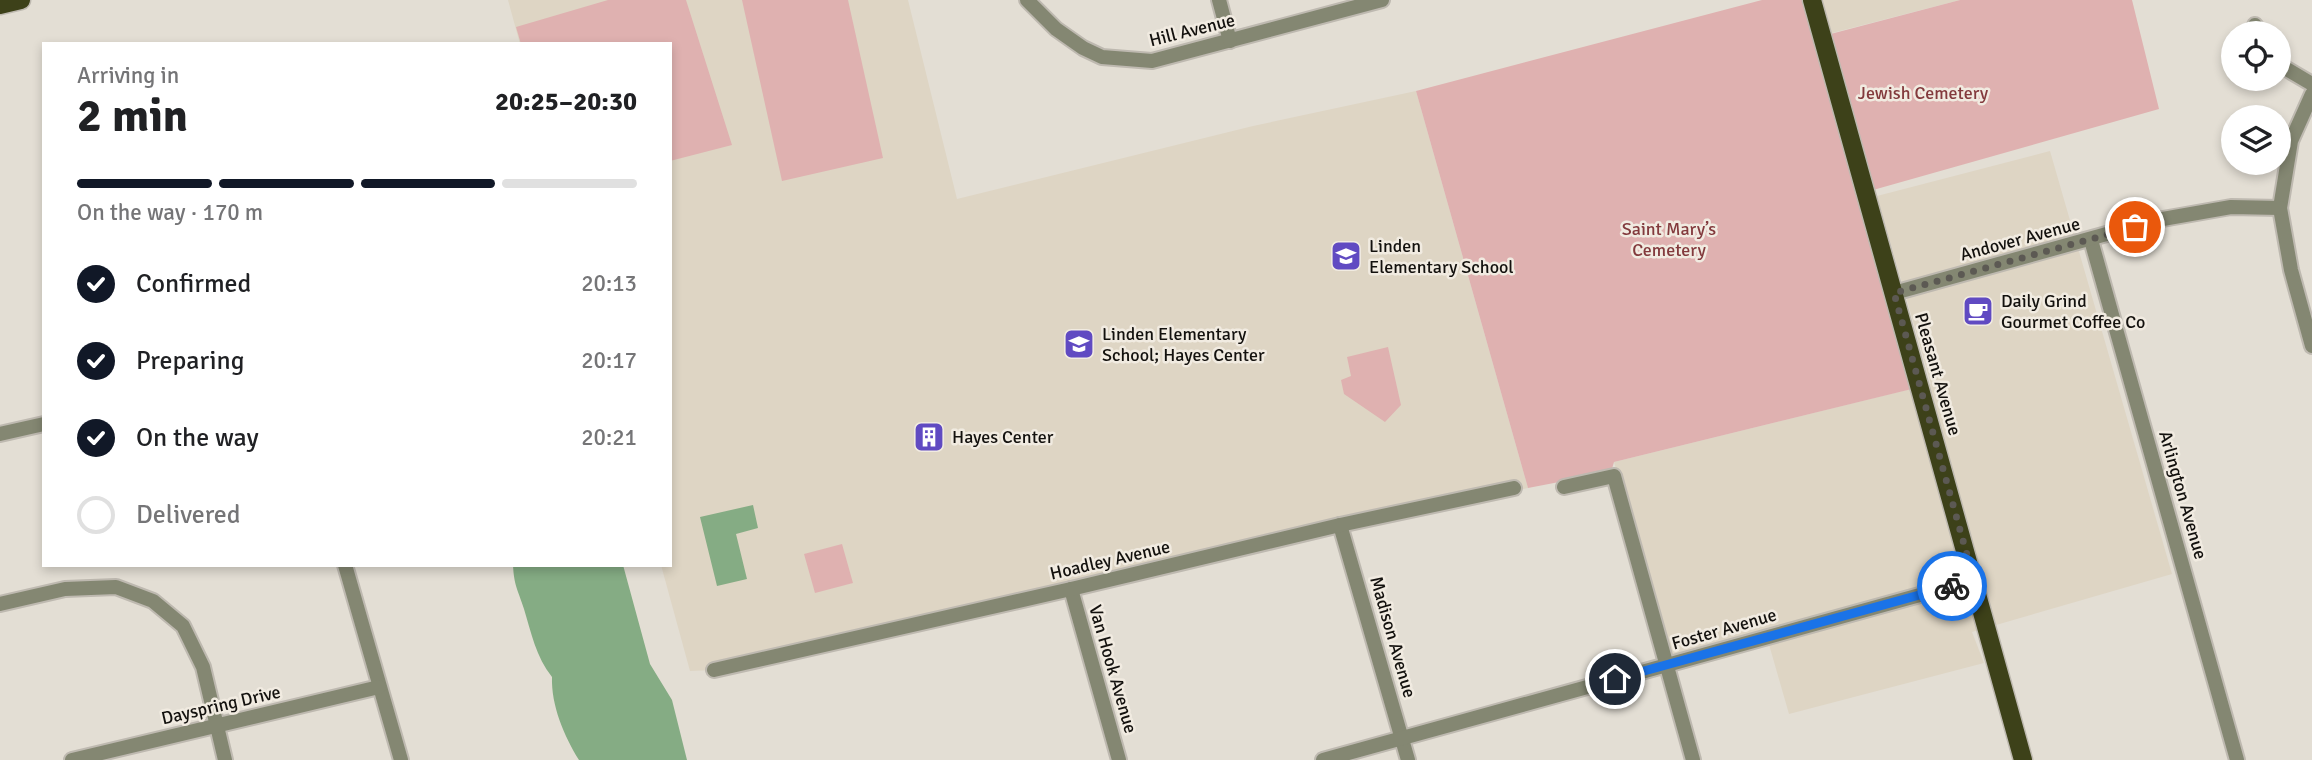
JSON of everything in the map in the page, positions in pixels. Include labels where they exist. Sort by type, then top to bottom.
[{"type":"main road","points":[[0,5],[21,0]]},
{"type":"main road","name":"Pleasant Avenue","points":[[1812,0],[2023,760]]},
{"type":"street","name":"Hill Avenue","points":[[1027,0],[1056,29],[1101,57],[1152,61],[1382,0]]},
{"type":"street","points":[[1219,0],[1230,41]]},
{"type":"street","points":[[2291,72],[2312,84]]},
{"type":"street","points":[[2312,94],[2291,141],[2280,208],[2291,270],[2312,346]]},
{"type":"street","name":"Andover Avenue","points":[[1894,293],[2157,220],[2231,207],[2280,208]]},
{"type":"street","name":"Arlington Avenue","points":[[2091,240],[2237,760]]},
{"type":"street","points":[[0,434],[42,424]]},
{"type":"street","points":[[1564,487],[1614,476],[1693,760]]},
{"type":"street","name":"Hoadley Avenue","points":[[714,670],[1340,525],[1514,488]]},
{"type":"street","name":"Madison Avenue","points":[[1340,525],[1408,760]]},
{"type":"street","points":[[346,567],[401,760]]},
{"type":"street","name":"Foster Avenue","points":[[1323,760],[1974,580]]},
{"type":"street","points":[[0,604],[65,589],[116,587],[153,601],[183,625],[204,667],[225,760]]},
{"type":"street","name":"Van Hook Avenue","points":[[1071,589],[1119,760]]},
{"type":"street","name":"Dayspring Drive","points":[[72,760],[379,687]]},
{"type":"shaded area","name":"Linden Elementary School; Hayes Center","points":[[508,0],[908,0],[957,199],[1253,126],[1416,91],[1528,488],[1340,525],[714,670],[690,671],[662,567],[672,567],[672,42],[519,42]]},
{"type":"shaded area","points":[[1822,0],[1960,0],[1832,33]]},
{"type":"shaded area","points":[[2050,151],[2172,574],[1972,632],[1984,663],[1789,714],[1766,634],[1671,660],[1614,462],[1931,384],[1877,196]]},
{"type":"shaded area","points":[[753,505],[758,528],[736,534],[747,579],[717,586],[700,517]]},
{"type":"shaded area","points":[[513,567],[624,567],[650,664],[672,700],[687,760],[579,760],[560,720],[552,677],[535,644],[515,583]]},
{"type":"green space","points":[[608,0],[686,0],[732,145],[672,160],[672,42],[520,42],[516,27]]},
{"type":"green space","points":[[742,0],[848,0],[883,158],[782,181]]},
{"type":"green space","name":"Saint Mary’s Cemetery","points":[[1762,0],[1812,0],[1823,36],[1960,0],[2132,0],[2159,109],[1866,192],[1920,387],[1614,462],[1611,472],[1528,488],[1416,91]]},
{"type":"green space","points":[[1388,347],[1401,405],[1385,422],[1344,394],[1341,380],[1351,376],[1347,357]]},
{"type":"green space","points":[[842,544],[853,583],[815,593],[804,554]]},
{"type":"way so far","points":[[1952,586],[1974,580],[1894,293],[2135,227]]},
{"type":"place","name":"Linden Elementary School","points":[[1346,256]]},
{"type":"place","name":"Daily Grind Gourmet Coffee Co","points":[[1978,311]]},
{"type":"place","name":"Linden Elementary School; Hayes Center","points":[[1079,344]]},
{"type":"place","name":"Hayes Center","points":[[929,437]]},
{"type":"route","points":[[1615,679],[1952,586]]},
{"type":"park label","name":"Jewish Cemetery","points":[[1923,93]]}]
